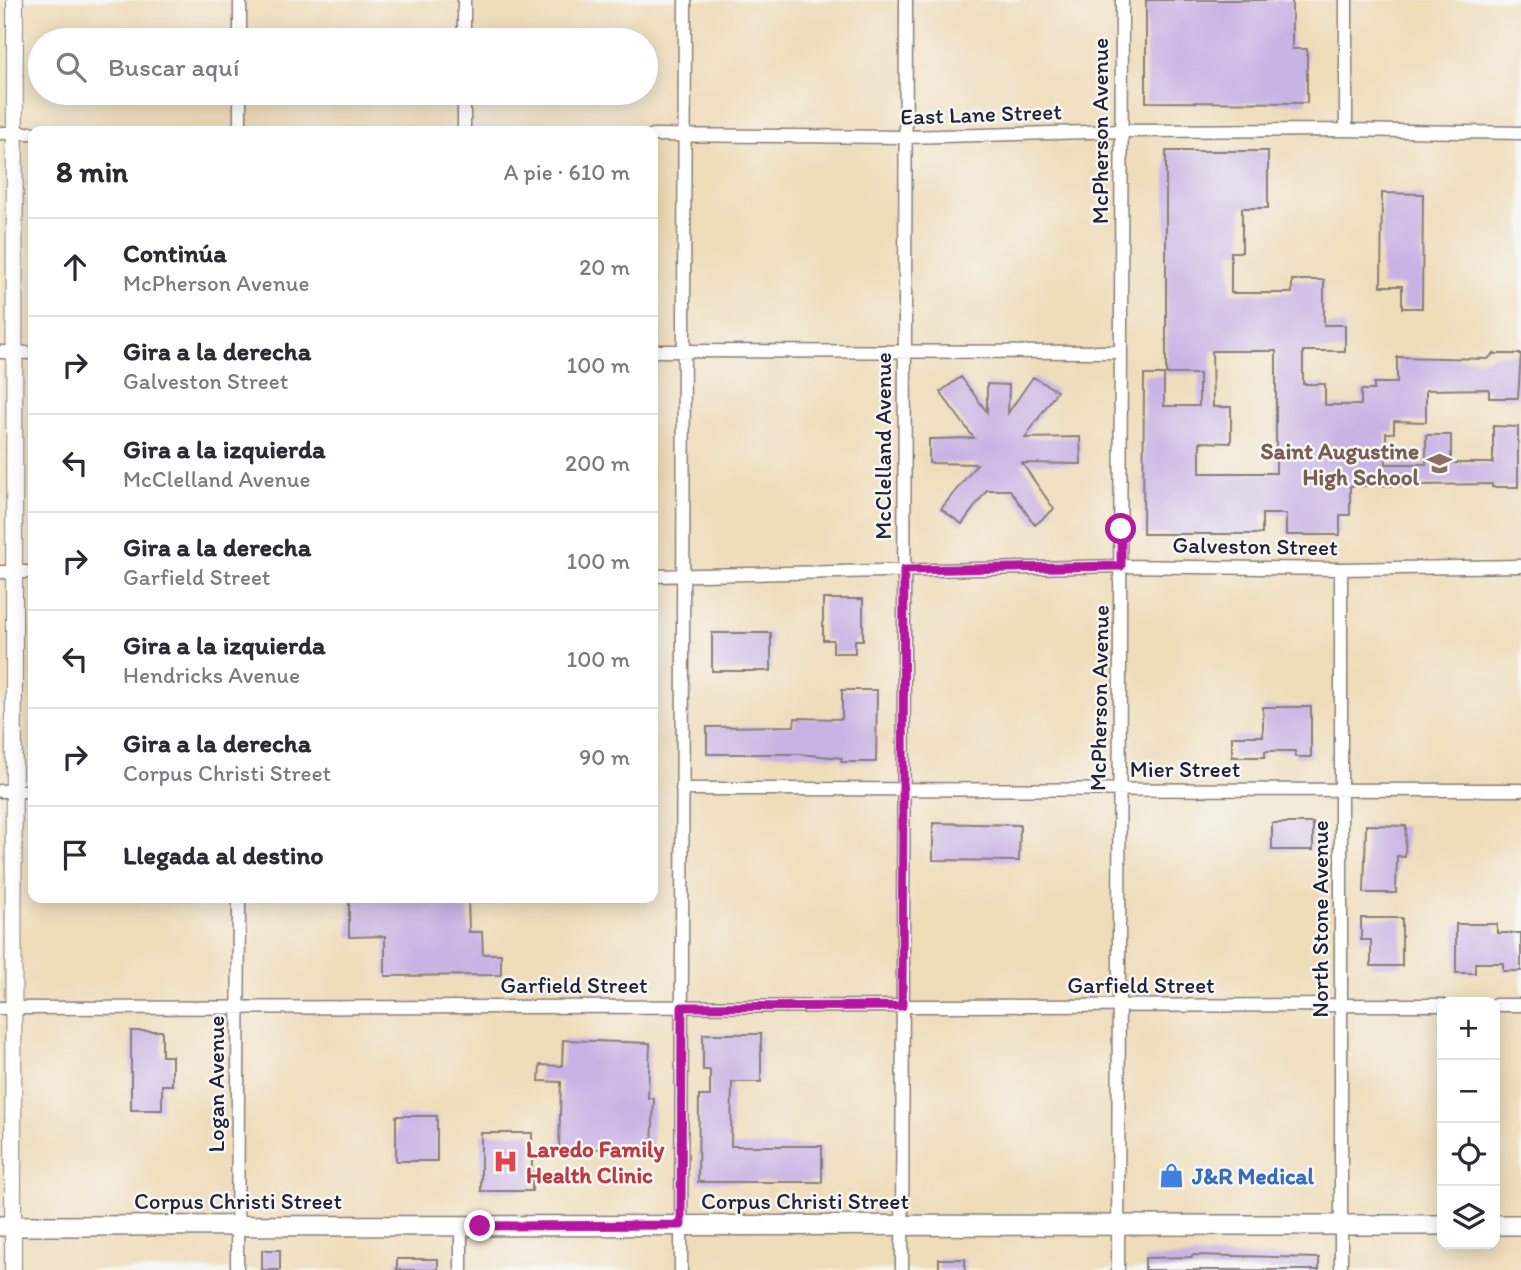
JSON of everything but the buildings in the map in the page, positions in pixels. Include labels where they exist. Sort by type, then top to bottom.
[{"type":"main road","name":"Corpus Christi Street","points":[[6,1226],[1437,1225]]},
{"type":"main road","points":[[1500,1225],[1521,1225]]},
{"type":"street","points":[[13,1270],[6,1226],[6,572],[7,133],[15,0]]},
{"type":"street","points":[[240,0],[240,28]]},
{"type":"street","points":[[464,0],[464,28]]},
{"type":"street","points":[[681,1270],[685,0]]},
{"type":"street","name":"McClelland Avenue","points":[[902,1270],[906,0]]},
{"type":"street","name":"McPherson Avenue","points":[[1118,1270],[1122,0]]},
{"type":"street","points":[[1346,0],[1346,130]]},
{"type":"street","points":[[240,105],[240,126]]},
{"type":"street","points":[[464,105],[464,126]]},
{"type":"street","name":"East Lane Street","points":[[658,135],[905,138],[1122,131],[1346,130],[1521,133]]},
{"type":"street","points":[[7,133],[28,133]]},
{"type":"street","points":[[658,351],[1121,352]]},
{"type":"street","points":[[7,352],[28,352]]},
{"type":"street","name":"Galveston Street","points":[[658,576],[1121,566],[1341,569],[1521,566]]},
{"type":"street","name":"North Stone Avenue","points":[[1341,569],[1341,1270]]},
{"type":"street","points":[[6,572],[28,572]]},
{"type":"street","name":"Mier Street","points":[[682,789],[1521,790]]},
{"type":"street","points":[[6,791],[28,791]]},
{"type":"street","name":"Logan Avenue","points":[[237,1270],[239,903]]},
{"type":"street","name":"Garfield Street","points":[[6,1008],[1119,1007],[1437,1004]]},
{"type":"street","points":[[1500,1005],[1521,1005]]},
{"type":"street","points":[[461,1226],[461,1270]]},
{"type":"place","name":"Saint Augustine High School","points":[[1439,464]]},
{"type":"place","name":"Laredo Family Health Clinic","points":[[506,1162]]},
{"type":"place","name":"J&R Medical","points":[[1172,1176]]},
{"type":"route","points":[[480,1226],[681,1225],[682,1007],[902,1006],[904,570],[1121,566],[1121,529]]}]
